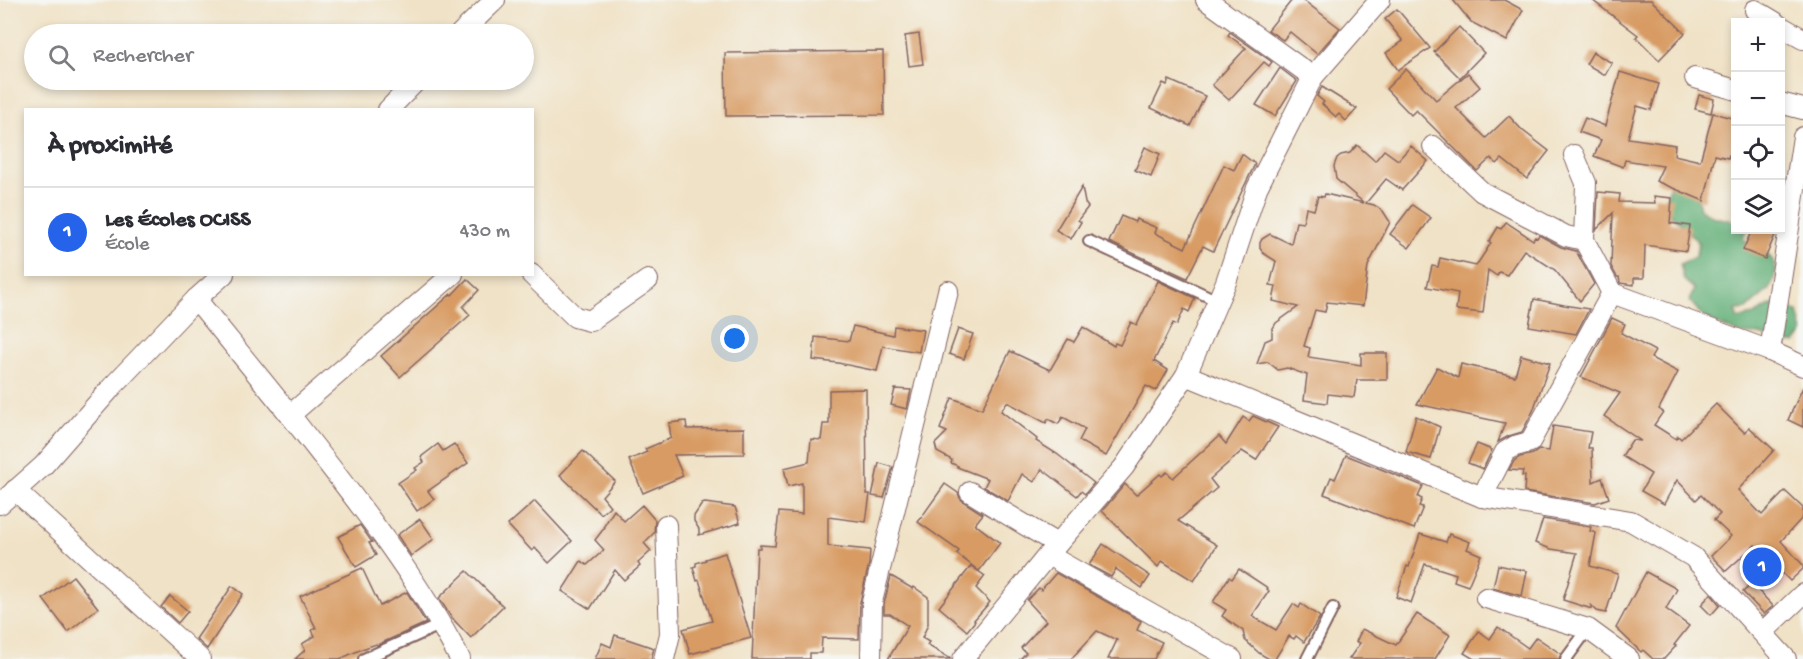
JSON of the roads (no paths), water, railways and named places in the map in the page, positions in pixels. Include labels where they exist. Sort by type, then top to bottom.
[{"type":"street","points":[[470,24],[495,0]]},
{"type":"street","points":[[1206,0],[1313,77]]},
{"type":"street","points":[[963,659],[1052,550],[1124,467],[1186,375],[1226,282],[1257,188],[1313,77],[1380,0]]},
{"type":"street","points":[[1755,10],[1768,18]]},
{"type":"street","points":[[1785,29],[1803,39]]},
{"type":"street","points":[[1695,78],[1731,89]]},
{"type":"street","points":[[390,108],[407,90]]},
{"type":"street","points":[[1785,104],[1803,109]]},
{"type":"street","points":[[1770,351],[1803,137]]},
{"type":"street","points":[[1432,146],[1482,192],[1566,236],[1584,240]]},
{"type":"street","points":[[1574,155],[1586,183],[1584,240],[1612,293],[1770,351],[1803,366]]},
{"type":"street","points":[[0,504],[43,466],[111,388],[196,299],[222,276]]},
{"type":"street","points":[[290,415],[451,276]]},
{"type":"street","points":[[533,276],[575,317],[591,321],[648,280]]},
{"type":"street","points":[[872,659],[872,602],[948,291]]},
{"type":"street","points":[[1482,498],[1505,452],[1515,446],[1530,442],[1612,293]]},
{"type":"street","points":[[196,299],[359,504],[442,624],[460,659]]},
{"type":"street","points":[[1186,375],[1482,498],[1631,521],[1693,557],[1786,659]]},
{"type":"street","points":[[15,490],[200,659]]},
{"type":"street","points":[[970,492],[1052,550],[1232,659]]},
{"type":"street","points":[[664,659],[670,634],[666,525]]},
{"type":"street","points":[[1763,632],[1803,594]]},
{"type":"street","points":[[1486,598],[1588,629],[1629,659]]},
{"type":"lane","points":[[1089,241],[1218,301]]},
{"type":"lane","points":[[1307,659],[1333,608]]},
{"type":"lane","points":[[364,659],[442,624]]},
{"type":"lane","points":[[1566,659],[1588,629]]},
{"type":"place","name":"Les Écoles OCISS","points":[[1762,567]]}]
